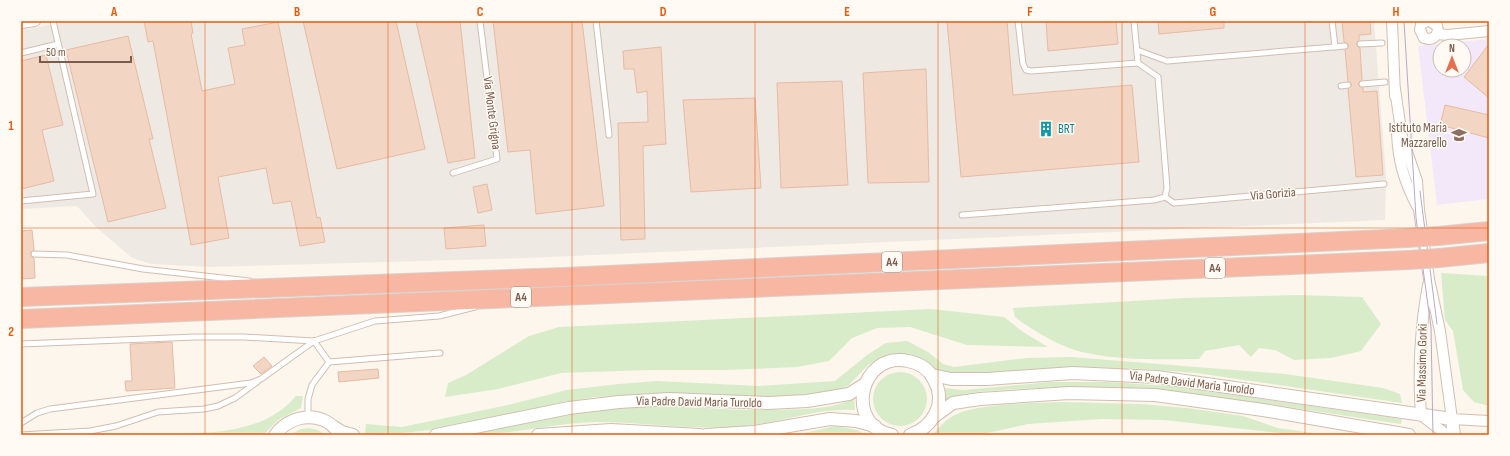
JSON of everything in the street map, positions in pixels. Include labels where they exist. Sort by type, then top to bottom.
[{"type":"highway","name":"A4","points":[[21,297],[564,277],[1407,238],[1489,231]]},
{"type":"highway","name":"A4","points":[[21,319],[1409,260],[1489,253]]},
{"type":"street","points":[[21,23],[35,21]]},
{"type":"street","name":"Via Massimo Gorki","points":[[1392,21],[1395,89],[1402,137],[1417,181],[1418,210],[1429,279],[1440,331],[1454,435]]},
{"type":"street","points":[[1427,21],[1420,27],[1422,36],[1430,39],[1437,34],[1448,35],[1489,31]]},
{"type":"street","points":[[1430,21],[1437,26],[1437,34]]},
{"type":"street","name":"Via Massimo Gorki","points":[[1429,279],[1421,336],[1419,389],[1421,415],[1447,435]]},
{"type":"street","points":[[890,435],[875,426],[867,417],[863,407],[862,395],[865,384],[871,374],[879,366],[890,361],[902,359],[913,362],[924,367],[932,375],[937,385],[939,395],[935,416]]},
{"type":"street","name":"Via Padre David Maria Turoldo","points":[[932,375],[951,379],[986,379],[1073,373],[1157,377],[1452,419]]},
{"type":"street","name":"Via Padre David Maria Turoldo","points":[[436,435],[569,408],[619,402],[669,399],[768,403],[807,401],[849,394],[865,384]]},
{"type":"street","name":"Via Padre David Maria Turoldo","points":[[915,434],[928,425],[935,416],[953,403],[980,399],[1068,393],[1155,395],[1263,410],[1409,435]]},
{"type":"street","points":[[275,435],[286,423],[301,417],[322,419],[337,431],[353,435]]},
{"type":"street","name":"Via Padre David Maria Turoldo","points":[[706,435],[754,432],[830,419],[856,421],[875,426]]},
{"type":"street","points":[[1452,419],[1489,421]]},
{"type":"street","points":[[538,435],[611,430],[700,435]]},
{"type":"lane","points":[[21,201],[94,194],[53,21]]},
{"type":"lane","name":"Via Monte Grigna","points":[[453,173],[497,160],[480,21]]},
{"type":"lane","points":[[596,21],[609,135]]},
{"type":"lane","points":[[962,215],[1154,200],[1165,197],[1167,188],[1158,77],[1138,64],[1031,71],[1026,70],[1023,64],[1018,21]]},
{"type":"lane","points":[[1134,21],[1138,64]]},
{"type":"lane","points":[[1332,21],[1335,47]]},
{"type":"lane","points":[[1360,44],[1382,43]]},
{"type":"lane","points":[[21,53],[58,44]]},
{"type":"lane","points":[[1136,50],[1167,61],[1345,46]]},
{"type":"lane","points":[[1362,84],[1385,82]]},
{"type":"lane","points":[[1341,86],[1348,85]]},
{"type":"lane","name":"Via Gorizia","points":[[1165,197],[1174,203],[1384,184]]},
{"type":"lane","points":[[34,254],[67,255],[143,269],[246,280],[271,287]]},
{"type":"lane","points":[[21,435],[90,431],[116,426],[158,412],[204,409],[218,406],[235,398],[314,341],[375,321],[446,314],[503,298]]},
{"type":"lane","points":[[21,344],[195,337],[244,337],[314,341],[330,362]]},
{"type":"lane","points":[[308,417],[308,398],[312,385],[330,362],[440,352]]},
{"type":"lane","points":[[21,423],[37,412],[50,409],[222,388],[261,379]]},
{"type":"shaded area","points":[[69,21],[1374,21],[1386,176],[1385,220],[526,258],[211,267],[151,264],[132,258],[96,227],[77,206],[21,209],[21,29]]},
{"type":"shaded area","name":"Istituto Maria Mazzarello","points":[[1489,39],[1489,199],[1437,205],[1418,46],[1432,45],[1432,78],[1472,78],[1472,41]]},
{"type":"green space","points":[[1441,273],[1489,276],[1489,406],[1474,402],[1463,390],[1453,331],[1445,320]]},
{"type":"green space","points":[[1297,295],[1362,297],[1381,324],[1361,351],[1331,358],[1294,360],[1275,350],[1259,348],[1251,357],[1239,345],[1205,351],[1199,359],[1132,359],[1092,354],[1061,345],[1041,335],[1015,317],[1013,308],[1184,298]]},
{"type":"green space","points":[[931,309],[1004,317],[1023,332],[1048,347],[967,345],[910,327],[877,328],[852,338],[829,361],[797,367],[561,373],[498,389],[445,397],[448,383],[466,375],[529,336],[559,327]]},
{"type":"green space","points":[[907,341],[928,352],[943,364],[954,367],[1027,358],[1071,357],[1285,374],[1383,388],[1400,394],[1402,403],[1196,373],[1143,369],[1083,367],[1038,369],[962,376],[936,370],[924,360],[909,355],[894,354],[868,365],[849,385],[839,390],[818,394],[756,398],[669,394],[594,397],[439,429],[402,433],[365,434],[366,424],[402,427],[508,405],[567,390],[619,384],[657,381],[759,386],[835,381],[867,355],[886,343]]},
{"type":"green space","points":[[900,372],[910,374],[919,380],[925,389],[927,399],[925,409],[919,418],[910,424],[900,426],[890,424],[881,418],[875,409],[873,399],[875,389],[881,380],[890,374]]},
{"type":"green space","points":[[1050,382],[1108,382],[1171,386],[1402,419],[1401,424],[1211,396],[1115,388],[1067,387],[991,391],[962,395],[945,401],[944,388],[963,390]]},
{"type":"green space","points":[[296,396],[303,396],[301,408],[278,420],[263,435],[165,435],[218,432],[252,425],[283,409]]},
{"type":"green space","points":[[854,397],[855,410],[813,413],[772,422],[744,426],[688,427],[596,422],[564,424],[501,433],[469,435],[559,416],[615,408],[653,406],[750,410],[801,409],[837,405],[847,402]]},
{"type":"green space","points":[[1063,402],[1140,404],[1187,408],[1243,416],[1278,428],[1326,435],[1296,435],[1164,420],[1101,419],[1028,424],[979,435],[932,435],[944,422],[950,418],[975,408],[1006,404]]},
{"type":"green space","points":[[835,426],[857,430],[866,435],[796,435]]},
{"type":"green space","points":[[309,428],[318,430],[325,435],[289,435],[301,429]]},
{"type":"building","points":[[144,21],[191,21],[193,33],[191,34],[202,91],[235,84],[228,48],[245,45],[242,29],[278,22],[317,218],[320,217],[325,242],[300,246],[291,201],[273,204],[266,168],[218,177],[229,238],[191,245],[153,41],[148,42]]},
{"type":"building","points":[[303,21],[396,21],[425,149],[337,169]]},
{"type":"building","points":[[416,21],[460,21],[475,158],[448,163]]},
{"type":"building","points":[[493,21],[582,21],[604,206],[536,214],[530,150],[508,152]]},
{"type":"building","name":"BRT","points":[[947,21],[1007,21],[1013,95],[1132,85],[1139,162],[961,177]]},
{"type":"building","points":[[1046,21],[1116,21],[1118,44],[1048,51]]},
{"type":"building","points":[[1158,21],[1224,21],[1224,28],[1159,34]]},
{"type":"building","points":[[1342,21],[1370,21],[1371,34],[1359,35],[1359,40],[1356,44],[1360,48],[1362,80],[1358,84],[1363,88],[1363,92],[1377,91],[1383,175],[1356,177],[1348,89],[1352,85],[1348,81],[1345,50],[1349,46],[1344,42]]},
{"type":"building","points":[[128,36],[153,139],[149,139],[166,208],[108,222],[66,50]]},
{"type":"building","points":[[1489,44],[1489,98],[1465,78],[1472,78],[1472,66]]},
{"type":"building","points":[[661,47],[666,144],[643,146],[645,239],[621,240],[618,123],[648,122],[647,91],[637,93],[634,69],[624,69],[623,51]]},
{"type":"building","points":[[46,55],[63,125],[42,130],[54,181],[21,189],[21,61]]},
{"type":"building","points":[[926,69],[929,182],[868,183],[863,73]]},
{"type":"building","points":[[842,81],[848,185],[781,188],[777,83]]},
{"type":"building","points":[[755,98],[761,188],[691,192],[683,100]]},
{"type":"building","points":[[1445,105],[1489,115],[1489,138],[1440,125]]},
{"type":"building","points":[[487,184],[492,210],[478,213],[473,187]]},
{"type":"building","points":[[484,225],[486,246],[446,249],[444,228]]},
{"type":"building","points":[[32,230],[34,250],[30,254],[34,258],[35,278],[21,279],[21,231]]},
{"type":"building","points":[[172,342],[175,388],[126,391],[125,381],[132,381],[130,344]]},
{"type":"building","points":[[264,357],[272,366],[261,374],[253,366]]},
{"type":"building","points":[[378,369],[379,378],[339,382],[338,372]]},
{"type":"tram line","points":[[1404,21],[1416,218],[1431,327],[1433,435]]},
{"type":"tram line","points":[[1420,191],[1437,324]]},
{"type":"place","name":"BRT","points":[[1046,129]]},
{"type":"place","name":"Istituto Maria Mazzarello","points":[[1459,135]]}]
